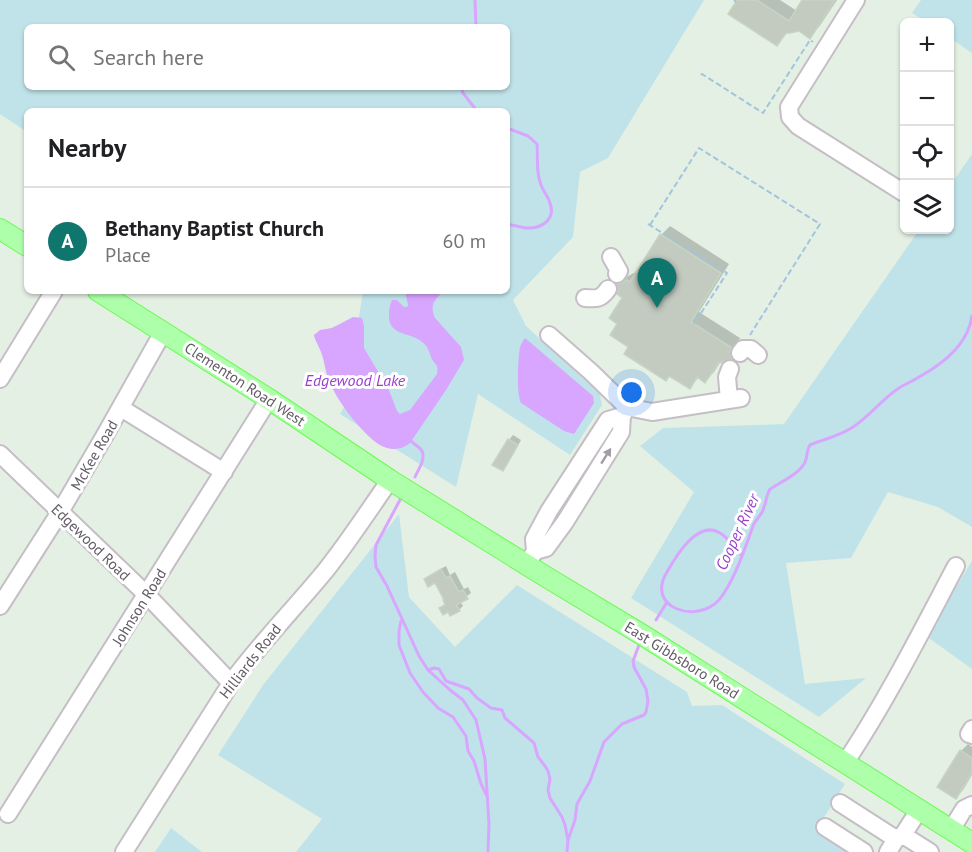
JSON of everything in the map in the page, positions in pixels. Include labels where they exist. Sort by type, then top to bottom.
[{"type":"main road","points":[[0,229],[24,244]]},
{"type":"main road","name":"Clementon Road West","points":[[103,294],[269,399],[390,480]]},
{"type":"main road","name":"East Gibbsboro Road","points":[[390,480],[531,558],[641,634],[972,843]]},
{"type":"street","points":[[856,0],[789,107],[790,117],[798,126],[900,190]]},
{"type":"street","points":[[611,257],[619,271],[617,274]]},
{"type":"street","points":[[585,298],[595,299],[603,296],[608,289]]},
{"type":"street","points":[[0,379],[52,294]]},
{"type":"street","name":"McKee Road","points":[[0,606],[60,512],[163,332]]},
{"type":"street","points":[[531,558],[546,548],[565,522],[621,432],[624,412],[591,372],[549,334]]},
{"type":"street","points":[[740,353],[743,349],[751,349],[758,355]]},
{"type":"street","points":[[531,558],[534,539],[549,512],[608,420],[624,412],[651,412],[735,399],[727,377],[730,369]]},
{"type":"street","name":"Johnson Road","points":[[8,814],[269,399]]},
{"type":"street","points":[[121,408],[224,472]]},
{"type":"street","name":"Edgewood Road","points":[[0,454],[147,595],[231,683]]},
{"type":"street","points":[[576,468],[592,479]]},
{"type":"street","name":"Hilliards Road","points":[[124,852],[231,683],[250,657],[332,562],[390,480]]},
{"type":"street","points":[[549,512],[565,522]]},
{"type":"street","points":[[845,763],[909,656],[956,566]]},
{"type":"street","points":[[972,729],[969,734],[972,735]]},
{"type":"street","points":[[840,803],[896,842],[930,852]]},
{"type":"street","points":[[951,830],[964,809],[972,805]]},
{"type":"street","points":[[896,842],[919,810]]},
{"type":"street","points":[[825,827],[854,849]]},
{"type":"path","points":[[701,75],[763,113],[810,40],[817,45]]},
{"type":"path","points":[[694,324],[727,273],[649,225],[699,148],[820,224],[749,337]]},
{"type":"shaded area","points":[[0,0],[704,0],[608,158],[580,172],[573,237],[513,300],[526,326],[600,394],[602,405],[570,455],[478,394],[456,487],[340,414],[344,407],[314,335],[359,317],[363,294],[510,294],[510,108],[24,108],[24,130],[0,114]]},
{"type":"shaded area","points":[[921,0],[972,0],[972,53],[954,41],[954,18],[920,18],[912,13]]},
{"type":"shaded area","points":[[972,154],[972,527],[938,507],[888,492],[851,558],[786,563],[805,684],[866,678],[819,717],[631,598],[694,492],[640,446],[663,428],[784,424],[916,234],[954,234],[954,180]]},
{"type":"shaded area","points":[[399,514],[409,597],[455,647],[517,585],[687,692],[692,706],[722,705],[845,784],[816,830],[848,852],[296,852],[322,819],[218,755],[263,685]]},
{"type":"shaded area","points":[[972,561],[972,669],[926,636]]},
{"type":"shaded area","points":[[171,828],[202,852],[155,852]]},
{"type":"water","name":"Edgewood Lake","points":[[406,294],[441,294],[434,303],[433,313],[461,347],[464,360],[410,443],[392,449],[373,440],[358,426],[345,408],[328,379],[314,335],[320,330],[332,328],[353,317],[362,318],[364,348],[389,390],[400,414],[410,410],[437,374],[437,366],[426,345],[392,327],[389,310],[392,300],[397,300],[404,307],[408,305]]},
{"type":"water","points":[[525,338],[593,396],[594,403],[574,434],[564,431],[521,403],[518,392],[518,367],[520,347]]},
{"type":"building","points":[[737,0],[757,0],[789,21],[802,0],[835,0],[810,39],[799,31],[786,33],[777,46],[728,14]]},
{"type":"building","points":[[660,234],[721,273],[691,322],[731,347],[732,359],[719,362],[705,383],[697,377],[690,389],[669,376],[666,381],[624,354],[628,347],[610,335],[617,324],[609,318],[622,298],[617,294],[617,284],[626,280],[630,282]]},
{"type":"building","points":[[508,439],[518,445],[503,471],[492,465]]},
{"type":"building","points":[[441,569],[446,578],[450,576],[459,592],[463,590],[468,599],[456,605],[460,611],[450,616],[448,612],[443,615],[439,608],[445,605],[435,583],[428,587],[424,579]]},
{"type":"building","points":[[960,750],[972,758],[972,773],[956,799],[937,787]]},
{"type":"waterway","points":[[475,0],[476,24]]},
{"type":"waterway","points":[[462,90],[475,108]]},
{"type":"waterway","points":[[510,129],[528,136],[537,144],[539,177],[551,209],[549,219],[537,227],[526,228],[510,225]]},
{"type":"waterway","name":"Cooper River","points":[[742,556],[720,533],[712,530],[704,531],[689,541],[676,557],[662,584],[663,595],[668,603],[687,611],[698,611],[719,600],[739,564],[770,489],[801,468],[810,445],[853,427],[893,392],[928,372],[945,359],[960,344],[970,326],[972,316]]},
{"type":"waterway","points":[[410,440],[423,454],[415,477]]},
{"type":"waterway","points":[[401,498],[376,545],[376,567],[428,670],[463,700],[476,720],[485,759],[489,824],[488,852]]},
{"type":"waterway","name":"Cooper River","points":[[656,620],[667,602]]},
{"type":"waterway","points":[[401,621],[399,645],[410,673],[423,692],[438,708],[453,717],[466,736],[468,751],[487,796]]},
{"type":"waterway","name":"Cooper River","points":[[567,852],[577,804],[590,781],[604,742],[622,724],[646,712],[648,701],[646,689],[633,661],[639,645]]},
{"type":"waterway","points":[[428,670],[439,669],[446,681],[469,689],[491,708],[502,710],[505,718],[534,743],[538,757],[548,771],[550,798],[562,817],[568,840]]},
{"type":"place","name":"Bethany Baptist Church","points":[[657,308]]}]
